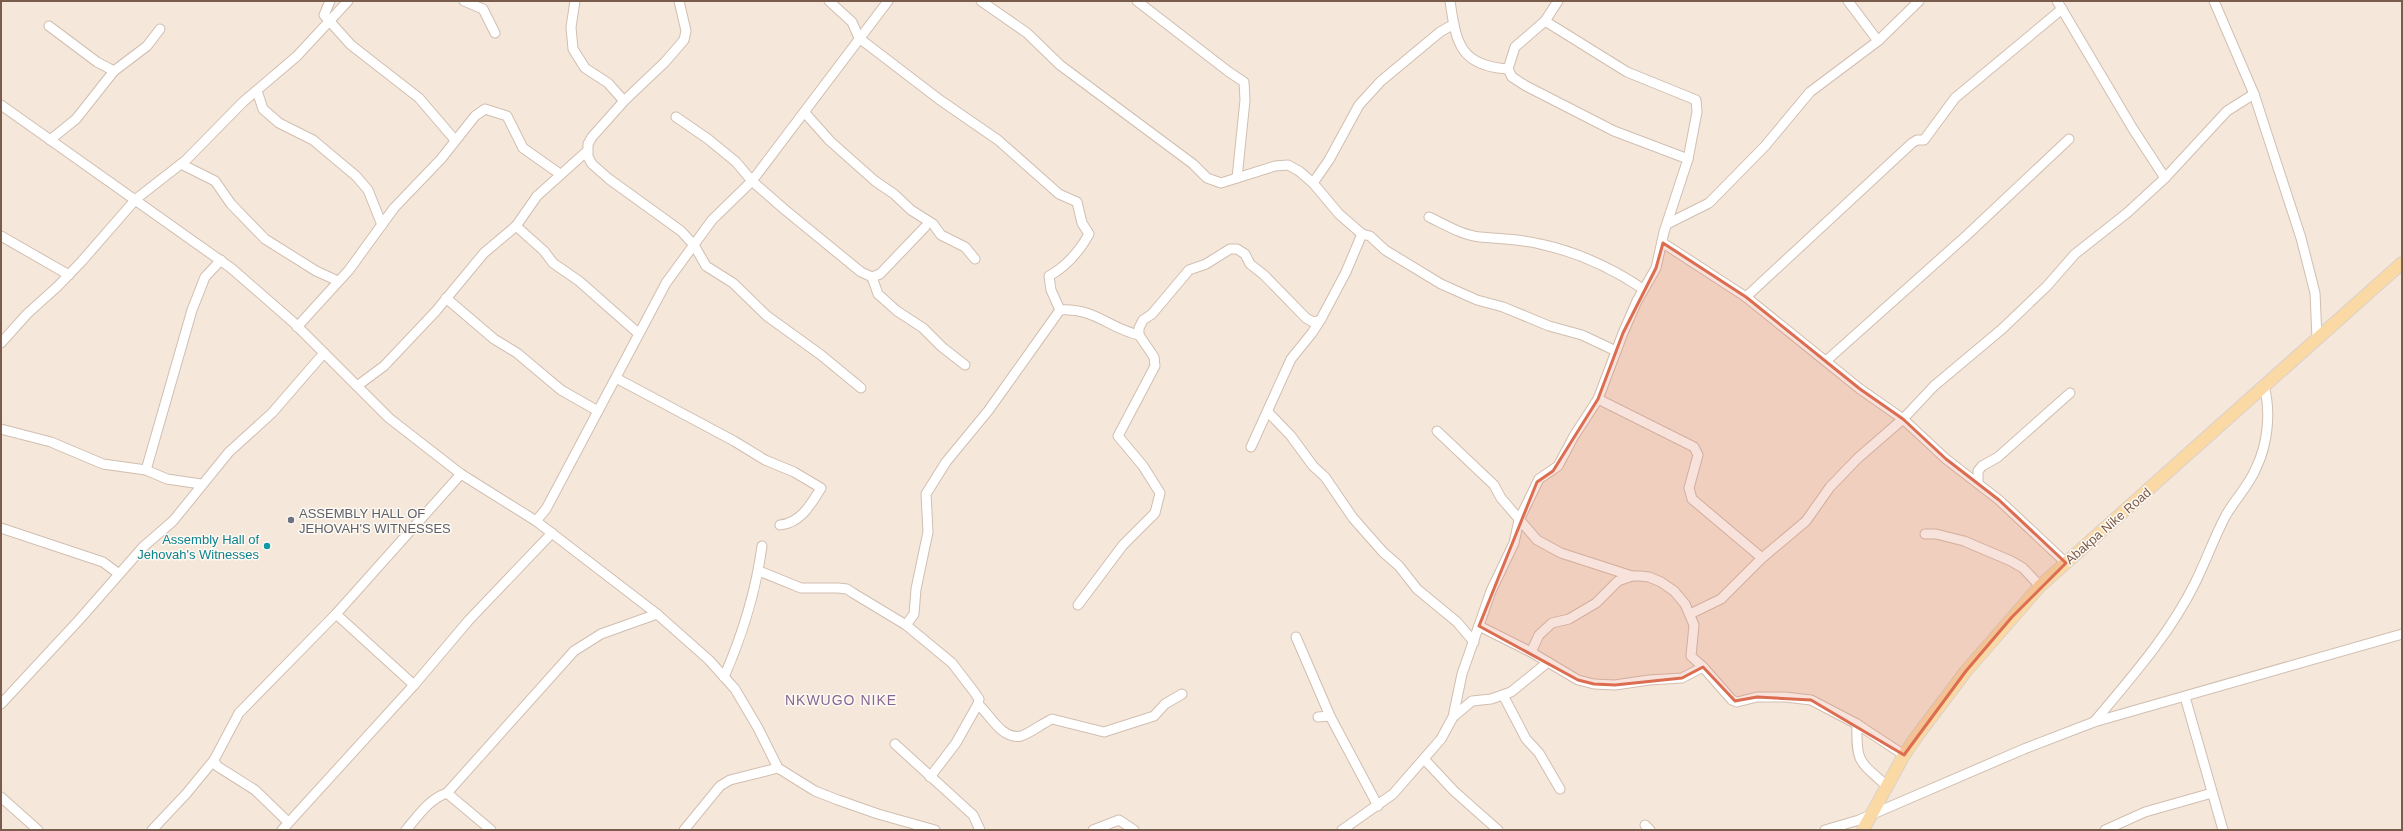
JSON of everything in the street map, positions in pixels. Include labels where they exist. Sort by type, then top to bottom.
[{"type":"main road","name":"Abakpa Nike Road","points":[[1864,830],[1870,816],[1904,755],[1966,671],[2040,586],[2402,263]]},
{"type":"street","points":[[330,1],[324,15],[329,21],[351,45],[419,98],[455,140]]},
{"type":"street","points":[[1,344],[27,314],[69,275],[136,199],[181,164],[256,91],[297,56],[348,1]]},
{"type":"street","points":[[464,1],[483,9],[495,33]]},
{"type":"street","points":[[575,1],[571,26],[572,49],[585,68],[608,83],[624,101]]},
{"type":"street","points":[[357,386],[384,366],[446,298],[484,253],[516,226],[537,196],[587,151],[592,137],[624,101],[665,62],[684,40],[686,31],[679,1]]},
{"type":"street","points":[[829,1],[852,22],[860,38],[940,100],[998,140],[1059,194],[1077,202],[1082,223],[1089,234],[1078,252],[1058,271],[1049,276],[1051,290],[1060,310]]},
{"type":"street","points":[[536,521],[546,509],[666,282],[721,211],[752,181],[805,113],[888,1]]},
{"type":"street","points":[[981,1],[1027,33],[1060,65],[1193,164],[1207,178],[1221,183],[1282,164],[1299,171],[1313,183],[1339,214],[1362,234],[1370,236],[1395,256],[1461,294],[1503,307],[1548,326],[1582,335],[1616,351]]},
{"type":"street","points":[[1138,1],[1244,82],[1245,100],[1237,178]]},
{"type":"street","points":[[1450,1],[1460,48],[1471,58],[1490,68],[1508,69]]},
{"type":"street","points":[[1558,1],[1545,21],[1515,47],[1508,69],[1512,76],[1526,86],[1614,131],[1688,159]]},
{"type":"street","points":[[1848,1],[1878,41]]},
{"type":"street","points":[[1667,224],[1709,203],[1765,146],[1810,92],[1878,41],[1919,1]]},
{"type":"street","points":[[2214,1],[2254,94],[2311,273],[2316,307],[2317,338]]},
{"type":"street","points":[[1746,297],[1912,143],[1917,140],[1924,140],[1955,98],[2060,5],[2133,129],[2165,178]]},
{"type":"street","points":[[1342,830],[1355,827],[1378,806],[1382,800],[1393,794],[1441,739],[1453,717],[1462,674],[1492,586],[1514,543],[1519,520],[1539,479],[1558,466],[1574,436],[1598,399],[1616,351],[1643,289],[1656,268],[1667,224],[1688,159],[1697,112],[1696,100],[1627,72],[1545,21]]},
{"type":"street","points":[[1313,183],[1329,160],[1359,105],[1381,81],[1440,32],[1454,24]]},
{"type":"street","points":[[49,26],[97,62],[114,71]]},
{"type":"street","points":[[50,140],[76,119],[114,71],[147,46],[160,29]]},
{"type":"street","points":[[256,91],[263,109],[279,122],[313,140],[356,176],[368,190],[382,225]]},
{"type":"street","points":[[1690,614],[1721,599],[1762,558],[1806,521],[1830,487],[1858,458],[1904,419],[1934,386],[2002,329],[2047,286],[2075,254],[2127,213],[2165,178],[2227,111],[2254,94]]},
{"type":"street","points":[[1,105],[221,260],[298,327],[389,418],[461,474],[536,521],[657,614],[709,660],[742,699],[778,768],[815,790],[838,800],[878,814],[935,830]]},
{"type":"street","points":[[298,327],[338,281],[407,194],[441,160],[455,140],[480,113],[485,110],[507,116],[523,148],[560,174]]},
{"type":"street","points":[[805,113],[830,141],[875,181],[894,194],[911,210],[933,224],[941,235],[965,247],[976,258]]},
{"type":"street","points":[[676,117],[708,139],[736,162],[752,181],[861,272],[872,277],[880,274],[925,228]]},
{"type":"street","points":[[1826,361],[1967,235],[2069,139]]},
{"type":"street","points":[[587,151],[592,164],[642,204],[681,231],[694,245],[706,266],[733,283],[767,316],[821,355],[861,388]]},
{"type":"street","points":[[181,164],[215,180],[231,204],[265,239],[316,271],[338,281]]},
{"type":"street","points":[[1430,217],[1460,232],[1480,237],[1514,239],[1567,252],[1618,273],[1643,289]]},
{"type":"street","points":[[516,226],[544,252],[553,263],[579,281],[638,333]]},
{"type":"street","points":[[1252,446],[1290,359],[1312,334],[1346,272],[1362,234]]},
{"type":"street","points":[[1,236],[69,275]]},
{"type":"street","points":[[1662,243],[1746,297],[1860,389],[1904,419],[1946,459],[1978,483],[2066,563]]},
{"type":"street","points":[[1078,605],[1123,545],[1155,513],[1160,493],[1143,466],[1118,436],[1155,366],[1154,356],[1139,335],[1139,328],[1143,320],[1157,308],[1189,270],[1206,264],[1230,248],[1237,249],[1245,254],[1250,264],[1264,275],[1306,318],[1313,322],[1318,321]]},
{"type":"street","points":[[146,470],[192,310],[205,277],[221,260]]},
{"type":"street","points":[[872,277],[878,294],[896,312],[923,328],[942,347],[965,365]]},
{"type":"street","points":[[446,298],[494,339],[517,353],[561,390],[598,411]]},
{"type":"street","points":[[1060,310],[1077,309],[1088,312],[1108,321],[1122,331],[1139,335]]},
{"type":"street","points":[[906,625],[914,614],[916,589],[928,532],[926,494],[946,462],[988,411],[1060,310]]},
{"type":"street","points":[[1,704],[143,547],[173,520],[201,484],[229,452],[272,412],[324,353]]},
{"type":"street","points":[[616,378],[734,441],[765,460],[794,472],[821,488],[804,513],[789,524],[780,524]]},
{"type":"street","points":[[2094,722],[2136,672],[2172,622],[2195,583],[2227,513],[2256,469],[2264,447],[2267,421],[2268,400],[2264,386]]},
{"type":"street","points":[[1978,483],[1978,471],[1982,466],[2010,447],[2070,393]]},
{"type":"street","points":[[1598,399],[1694,447],[1698,455],[1689,488],[1692,499],[1762,558]]},
{"type":"street","points":[[1268,412],[1325,477],[1353,518],[1383,552],[1400,566],[1417,589],[1457,622],[1474,642]]},
{"type":"street","points":[[1,429],[51,442],[102,464],[146,470],[167,480],[201,484]]},
{"type":"street","points":[[1438,431],[1494,485],[1501,498],[1537,540],[1561,553],[1632,576],[1649,576],[1661,582],[1678,595],[1690,614],[1694,633],[1691,656],[1703,667],[1729,698],[1735,701],[1758,697],[1804,698],[1826,706],[1857,724],[1904,755]]},
{"type":"street","points":[[152,830],[214,760],[239,713],[336,614],[461,474]]},
{"type":"street","points":[[1,528],[103,562],[119,574]]},
{"type":"street","points":[[282,830],[414,685],[469,620],[552,533]]},
{"type":"street","points":[[1925,534],[1936,534],[1964,541],[2011,561],[2023,568],[2040,586]]},
{"type":"street","points":[[724,677],[734,654],[759,571],[762,546]]},
{"type":"street","points":[[759,571],[801,588],[847,589],[906,625],[952,664],[979,699],[978,704],[956,743],[930,777]]},
{"type":"street","points":[[1531,652],[1539,635],[1552,623],[1569,619],[1593,605],[1618,581],[1632,576]]},
{"type":"street","points":[[336,614],[414,685]]},
{"type":"street","points":[[406,830],[438,796],[447,793],[574,651],[601,634],[657,614]]},
{"type":"street","points":[[1479,626],[1531,652],[1578,680],[1615,685],[1649,680],[1682,678],[1703,667]]},
{"type":"street","points":[[1825,830],[1870,816],[2024,749],[2094,722],[2402,634]]},
{"type":"street","points":[[1296,637],[1330,716],[1378,806]]},
{"type":"street","points":[[1453,717],[1472,701],[1511,692],[1548,662]]},
{"type":"street","points":[[978,704],[992,717],[999,728],[1011,736],[1022,736],[1052,719],[1104,732],[1154,716],[1165,704],[1182,694]]},
{"type":"street","points":[[1503,695],[1526,739],[1539,753],[1560,789]]},
{"type":"street","points":[[2185,697],[2223,830]]},
{"type":"street","points":[[1318,717],[1330,716]]},
{"type":"street","points":[[1857,724],[1856,748],[1860,762],[1887,786]]},
{"type":"street","points":[[895,744],[973,815],[980,830]]},
{"type":"street","points":[[1424,759],[1454,790],[1498,830]]},
{"type":"street","points":[[214,760],[217,766],[255,790],[288,822]]},
{"type":"street","points":[[684,830],[720,786],[730,780],[778,768]]},
{"type":"street","points":[[447,793],[491,830]]},
{"type":"street","points":[[2105,830],[2145,812],[2212,794]]},
{"type":"street","points":[[1,797],[38,830]]},
{"type":"street","points":[[1093,830],[1120,820],[1134,830]]},
{"type":"highlighted area","points":[[1663,243],[1746,297],[1860,389],[1903,419],[1946,459],[1999,500],[2066,563],[2012,617],[1966,671],[1904,755],[1811,700],[1757,697],[1735,701],[1703,667],[1682,678],[1615,685],[1594,684],[1578,680],[1479,626],[1537,482],[1553,471],[1598,399],[1623,333],[1656,268]]},
{"type":"shaded area","points":[[1,1],[2402,1],[2402,830],[1,830]]},
{"type":"place","name":"ASSEMBLY HALL OF JEHOVAH'S WITNESSES","points":[[291,520]]},
{"type":"place","name":"Assembly Hall of Jehovah's Witnesses","points":[[267,546]]},
{"type":"district","name":"NKWUGO NIKE","points":[[841,700]]}]
